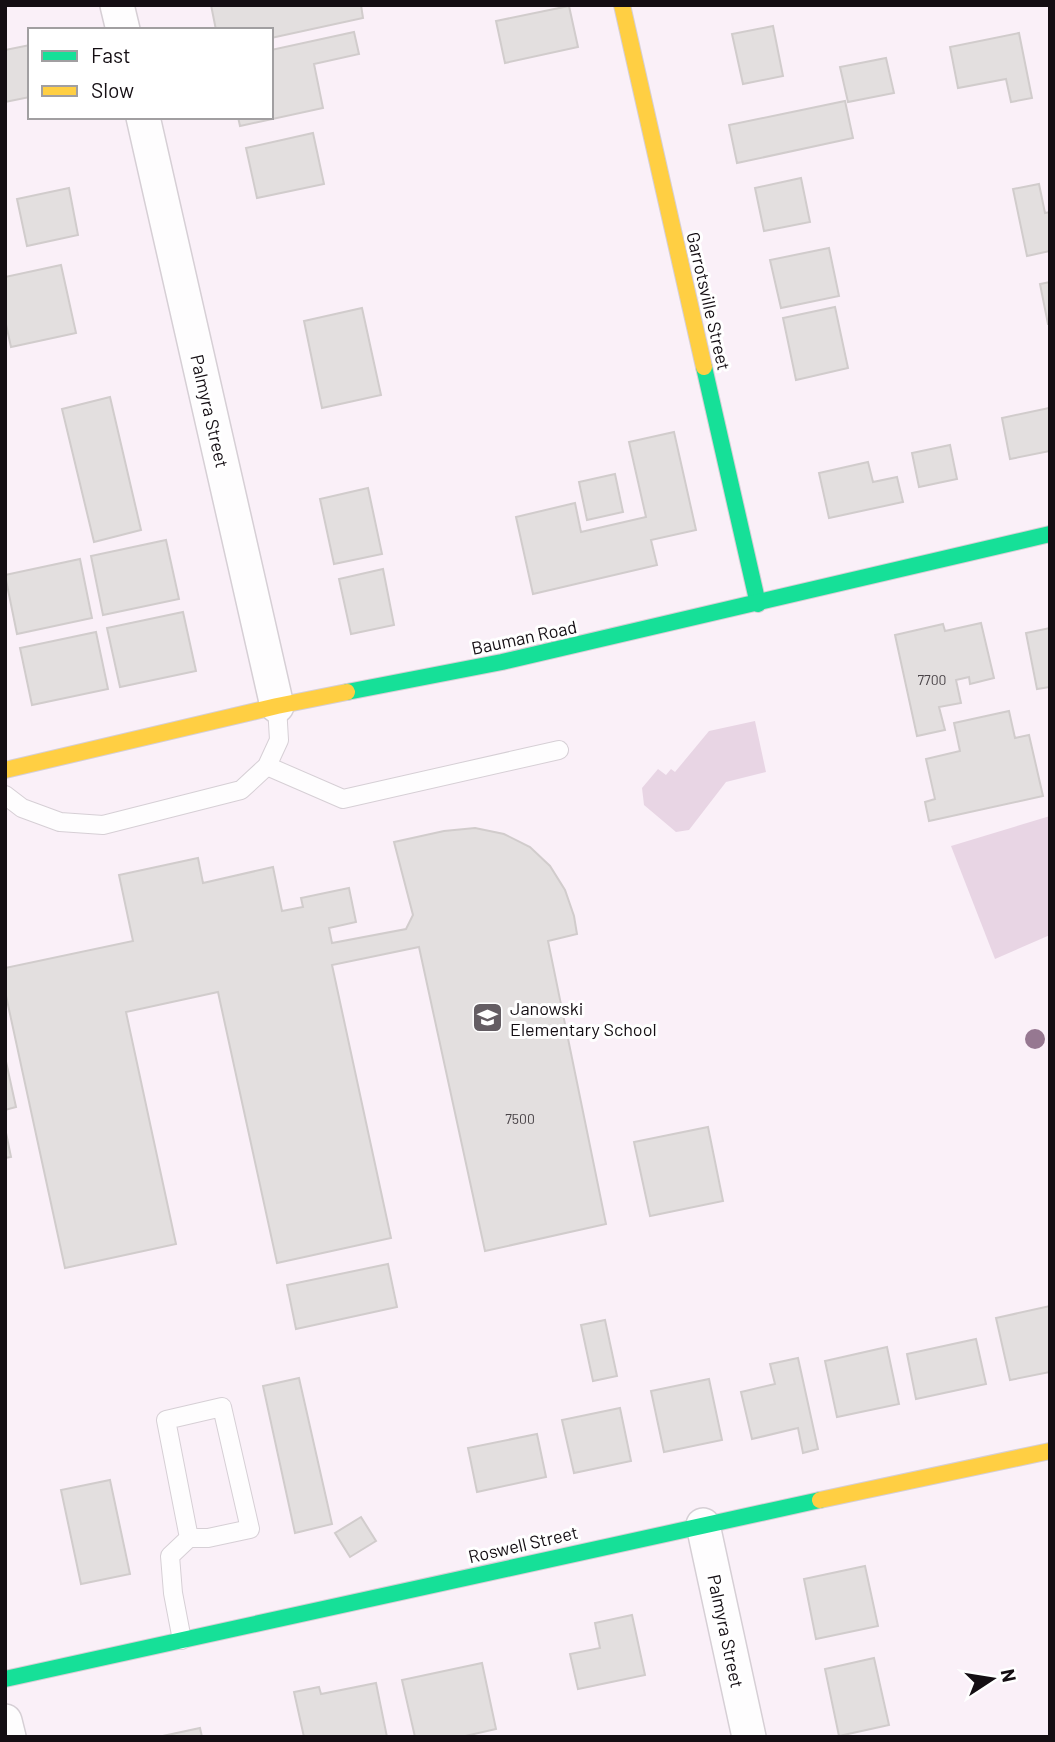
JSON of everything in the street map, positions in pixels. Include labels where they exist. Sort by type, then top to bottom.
[{"type":"street","points":[[117,5],[123,28]]},
{"type":"street","name":"Garrotsville Street","points":[[622,5],[758,604]]},
{"type":"street","name":"Palmyra Street","points":[[143,119],[277,706]]},
{"type":"street","name":"Bauman Road","points":[[5,770],[277,706],[502,662],[1050,534]]},
{"type":"street","name":"Roswell Street","points":[[5,1679],[1050,1451]]},
{"type":"street","name":"Palmyra Street","points":[[703,1525],[749,1737]]},
{"type":"street","points":[[5,1721],[9,1737]]},
{"type":"lane","points":[[5,795],[22,808],[60,822],[103,825],[241,790],[267,766],[279,740],[277,706]]},
{"type":"lane","points":[[267,766],[343,799],[559,750]]},
{"type":"lane","points":[[182,1640],[170,1556],[189,1538],[208,1538],[250,1529],[222,1407],[166,1420],[189,1538]]},
{"type":"shaded area","points":[[755,721],[766,772],[726,782],[689,830],[676,832],[644,805],[642,788],[658,769],[666,775],[671,769],[675,772],[709,731]]},
{"type":"shaded area","points":[[1050,816],[1050,935],[995,959],[951,846]]},
{"type":"building","points":[[211,5],[361,5],[363,18],[273,38],[273,28],[216,28]]},
{"type":"building","points":[[569,6],[578,47],[505,63],[496,21]]},
{"type":"building","points":[[773,26],[783,76],[743,84],[732,34]]},
{"type":"building","points":[[354,32],[359,54],[314,64],[323,108],[273,119],[273,50]]},
{"type":"building","points":[[1019,33],[1032,98],[1011,102],[1006,79],[958,88],[950,47]]},
{"type":"building","points":[[28,45],[28,97],[5,102],[5,50]]},
{"type":"building","points":[[886,58],[894,93],[848,102],[840,67]]},
{"type":"building","points":[[845,101],[853,138],[737,163],[729,125]]},
{"type":"building","points":[[238,119],[272,119],[240,126]]},
{"type":"building","points":[[313,133],[324,184],[257,198],[246,148]]},
{"type":"building","points":[[801,178],[810,222],[764,231],[755,188]]},
{"type":"building","points":[[1039,184],[1045,213],[1050,212],[1050,251],[1027,256],[1013,189]]},
{"type":"building","points":[[69,188],[78,235],[27,246],[17,199]]},
{"type":"building","points":[[829,248],[839,296],[781,308],[770,260]]},
{"type":"building","points":[[61,265],[76,333],[11,347],[5,320],[5,277]]},
{"type":"building","points":[[1050,282],[1050,324],[1048,324],[1040,284]]},
{"type":"building","points":[[835,307],[848,368],[796,380],[783,318]]},
{"type":"building","points":[[362,308],[381,395],[322,408],[304,321]]},
{"type":"building","points":[[110,397],[141,530],[94,542],[62,409]]},
{"type":"building","points":[[1049,408],[1050,451],[1010,459],[1002,418]]},
{"type":"building","points":[[674,432],[696,530],[651,540],[657,565],[533,594],[516,517],[575,503],[581,532],[646,517],[629,442]]},
{"type":"building","points":[[950,445],[957,479],[919,487],[912,453]]},
{"type":"building","points":[[868,462],[873,482],[897,477],[903,502],[829,518],[819,473]]},
{"type":"building","points":[[615,474],[623,512],[587,520],[579,482]]},
{"type":"building","points":[[368,488],[382,554],[334,564],[320,499]]},
{"type":"building","points":[[166,540],[179,599],[103,615],[91,556]]},
{"type":"building","points":[[80,559],[92,618],[17,634],[5,575]]},
{"type":"building","points":[[383,569],[394,625],[351,634],[339,579]]},
{"type":"building","points":[[183,612],[196,671],[120,687],[107,628]]},
{"type":"building","points":[[981,623],[994,678],[970,684],[969,677],[956,680],[961,703],[939,707],[945,730],[917,736],[895,635],[943,624],[945,631]]},
{"type":"building","points":[[1050,628],[1050,687],[1037,689],[1026,633]]},
{"type":"building","points":[[96,632],[108,689],[32,705],[20,648]]},
{"type":"building","points":[[1009,711],[1015,738],[1029,735],[1043,796],[929,821],[925,802],[935,799],[926,759],[960,751],[954,723]]},
{"type":"building","points":[[475,828],[504,834],[530,847],[550,866],[565,890],[574,916],[577,934],[548,941],[606,1224],[485,1251],[419,947],[332,965],[391,1238],[277,1263],[218,992],[126,1012],[176,1244],[65,1268],[5,991],[5,968],[133,941],[119,875],[198,858],[203,883],[273,867],[282,911],[303,907],[301,898],[349,888],[356,922],[329,928],[332,943],[406,929],[413,915],[394,842],[444,831]]},
{"type":"building","points":[[5,1057],[16,1107],[5,1110]]},
{"type":"building","points":[[708,1127],[723,1201],[650,1216],[634,1142]]},
{"type":"building","points":[[5,1128],[11,1157],[5,1158]]},
{"type":"building","points":[[388,1264],[397,1307],[296,1329],[287,1285]]},
{"type":"building","points":[[1050,1306],[1050,1372],[1010,1380],[996,1318]]},
{"type":"building","points":[[605,1320],[617,1376],[593,1381],[581,1325]]},
{"type":"building","points":[[976,1339],[986,1384],[916,1399],[907,1354]]},
{"type":"building","points":[[887,1347],[899,1404],[837,1417],[825,1361]]},
{"type":"building","points":[[798,1358],[818,1449],[803,1453],[798,1428],[752,1439],[741,1392],[775,1384],[770,1364]]},
{"type":"building","points":[[299,1378],[332,1524],[295,1533],[263,1386]]},
{"type":"building","points":[[709,1379],[722,1440],[664,1452],[651,1391]]},
{"type":"building","points":[[620,1408],[631,1461],[574,1473],[562,1420]]},
{"type":"building","points":[[537,1434],[546,1477],[477,1492],[468,1448]]},
{"type":"building","points":[[110,1480],[130,1574],[81,1584],[61,1490]]},
{"type":"building","points":[[361,1517],[376,1541],[350,1557],[335,1533]]},
{"type":"building","points":[[865,1566],[878,1626],[816,1639],[804,1579]]},
{"type":"building","points":[[632,1615],[645,1675],[578,1689],[570,1654],[600,1648],[595,1623]]},
{"type":"building","points":[[874,1658],[889,1725],[839,1736],[825,1669]]},
{"type":"building","points":[[482,1663],[496,1729],[461,1737],[415,1737],[402,1680]]},
{"type":"building","points":[[376,1683],[387,1737],[304,1737],[294,1692],[319,1687],[321,1694]]},
{"type":"building","points":[[200,1728],[202,1737],[158,1737]]},
{"type":"traffic: fast","points":[[704,367],[758,604]]},
{"type":"traffic: fast","points":[[347,692],[502,662],[1050,534]]},
{"type":"traffic: fast","points":[[5,1679],[820,1500]]},
{"type":"traffic: slow","points":[[622,5],[704,367]]},
{"type":"traffic: slow","points":[[5,770],[347,692]]},
{"type":"traffic: slow","points":[[820,1500],[1050,1451]]},
{"type":"place","name":"Janowski Elementary School","points":[[487,1018]]}]
